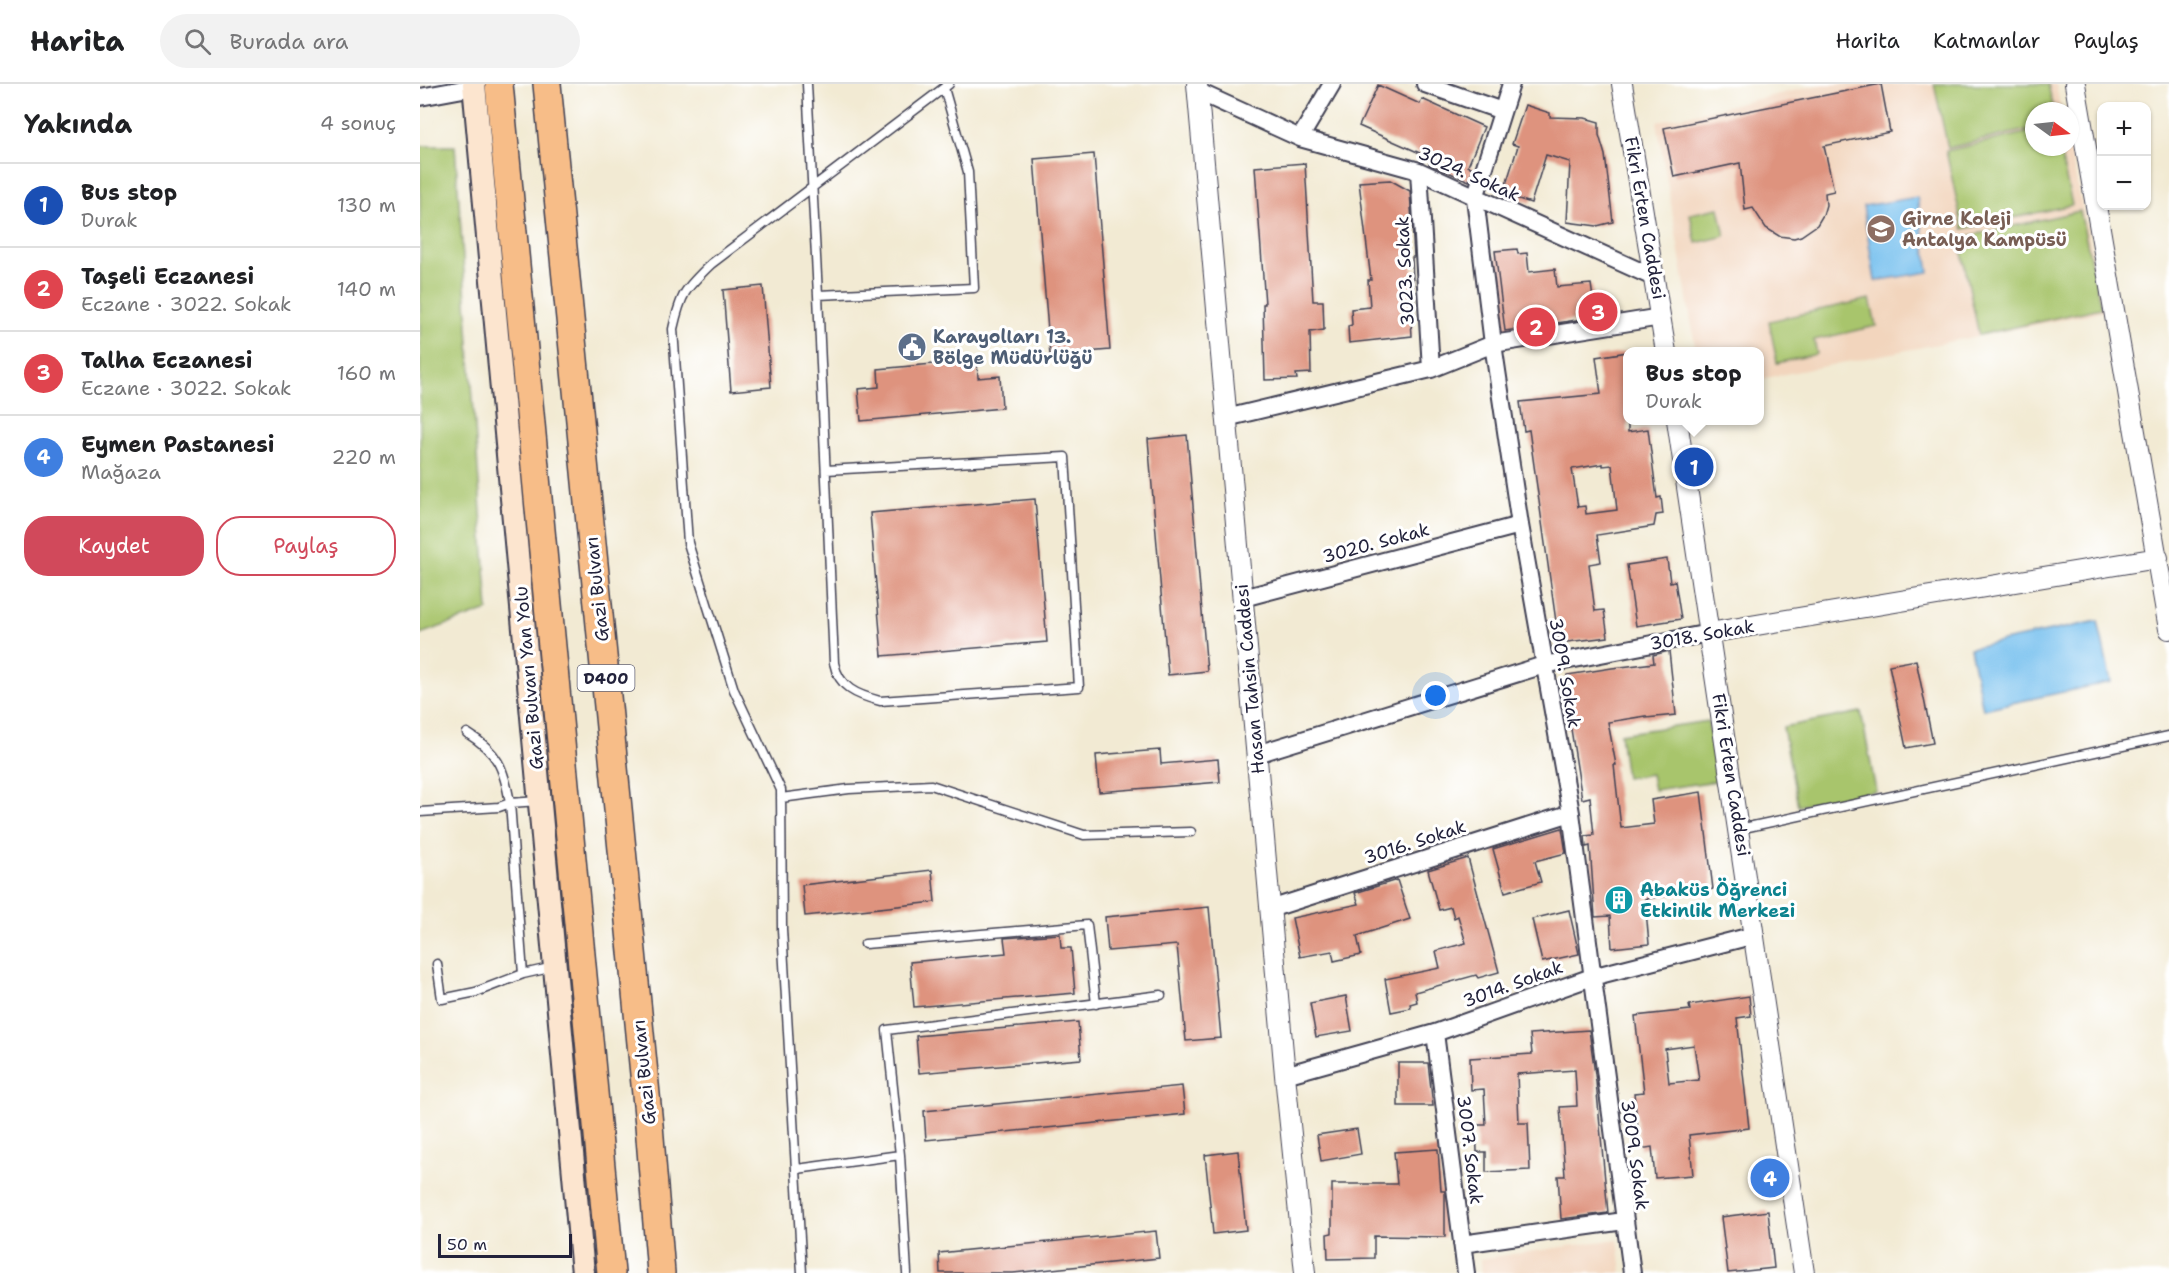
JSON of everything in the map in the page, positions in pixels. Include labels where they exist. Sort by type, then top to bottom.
[{"type":"highway","name":"Gazi Bulvarı","points":[[547,84],[650,1125],[661,1273]]},
{"type":"highway","name":"D400","points":[[482,85],[611,1273]]},
{"type":"highway","points":[[650,1125],[677,1273]]},
{"type":"main road","name":"Gazi Bulvarı Yan Yolu","points":[[482,85],[540,801],[583,1273]]},
{"type":"street","points":[[1300,138],[1332,84]]},
{"type":"street","points":[[1425,84],[1502,111]]},
{"type":"street","name":"3009. Sokak","points":[[1511,84],[1475,198],[1493,344],[1520,525],[1571,813],[1632,1273]]},
{"type":"street","name":"Fikri Erten Caddesi","points":[[1622,84],[1665,347]]},
{"type":"street","points":[[2075,84],[2169,629]]},
{"type":"street","points":[[420,97],[482,85]]},
{"type":"street","name":"3024. Sokak","points":[[1197,88],[1300,138],[1419,171],[1655,278]]},
{"type":"street","name":"Hasan Tahsin Caddesi","points":[[1197,88],[1285,1075],[1305,1273]]},
{"type":"street","name":"3023. Sokak","points":[[1419,171],[1431,369]]},
{"type":"street","points":[[1226,418],[1431,369],[1493,344],[1661,317]]},
{"type":"street","name":"Fikri Erten Caddesi","points":[[1678,425],[1804,1273]]},
{"type":"street","name":"3020. Sokak","points":[[1243,598],[1520,525]]},
{"type":"street","name":"3018. Sokak","points":[[1257,754],[1544,665],[1709,633],[2158,558]]},
{"type":"street","name":"3016. Sokak","points":[[1270,909],[1571,813]]},
{"type":"street","name":"3014. Sokak","points":[[1285,1075],[1435,1033],[1592,977],[1755,935]]},
{"type":"street","name":"3007. Sokak","points":[[1435,1033],[1466,1273]]},
{"type":"street","points":[[1462,1244],[1624,1221]]},
{"type":"lane","points":[[807,84],[834,663],[838,676],[847,688],[860,696],[880,701],[1079,687],[1065,458],[826,470]]},
{"type":"lane","points":[[802,1273],[782,929],[781,790],[734,690],[688,543],[673,329],[677,309],[685,289],[711,264],[946,86],[968,172],[974,288],[818,295]]},
{"type":"lane","points":[[466,733],[482,742],[497,760],[506,778],[510,803],[523,974]]},
{"type":"lane","points":[[1739,829],[2169,736]]},
{"type":"lane","points":[[781,798],[849,789],[931,785],[1084,835],[1191,832]]},
{"type":"lane","points":[[420,812],[499,807],[510,803],[540,801]]},
{"type":"lane","points":[[865,944],[1087,925],[1096,1004]]},
{"type":"lane","points":[[437,964],[442,999],[476,992],[523,974],[555,967]]},
{"type":"lane","points":[[908,1273],[900,1155],[887,1030],[1161,995]]},
{"type":"lane","points":[[796,1169],[900,1155]]},
{"type":"shaded area","name":"Girne Koleji Antalya Kampüsü","points":[[1823,84],[2056,84],[2059,102],[2025,102],[2025,156],[2071,156],[2105,311],[1764,378],[1764,347],[1695,347],[1657,122]]},
{"type":"shaded area","points":[[1618,1239],[1622,1273],[1481,1273],[1480,1259]]},
{"type":"green space","points":[[1934,84],[2048,84],[2052,102],[2025,102],[2025,130],[1948,148]]},
{"type":"green space","points":[[2025,133],[2025,156],[2061,156],[2072,205],[1963,229],[1946,151]]},
{"type":"green space","points":[[420,146],[455,146],[488,610],[420,634]]},
{"type":"green space","points":[[1719,208],[1725,236],[1696,243],[1690,214]]},
{"type":"green space","points":[[2080,211],[2101,308],[1979,335],[1959,238]]},
{"type":"green space","points":[[1870,299],[1876,326],[1814,340],[1817,354],[1777,363],[1769,321]]},
{"type":"green space","points":[[1861,712],[1876,791],[1798,806],[1783,727]]},
{"type":"green space","points":[[1708,721],[1716,781],[1654,790],[1651,774],[1626,778],[1620,734]]},
{"type":"water","points":[[1917,197],[1929,272],[1875,281],[1863,206]]},
{"type":"water","points":[[2098,621],[2111,682],[1983,709],[1970,648]]},
{"type":"building","points":[[1881,84],[1890,132],[1824,146],[1834,191],[1825,193],[1826,205],[1817,225],[1801,236],[1794,238],[1779,236],[1766,228],[1753,208],[1745,210],[1740,163],[1674,177],[1664,128]]},
{"type":"building","points":[[1378,85],[1420,104],[1422,99],[1484,127],[1468,166],[1473,168],[1469,181],[1429,164],[1431,158],[1359,126]]},
{"type":"building","points":[[1525,105],[1550,113],[1550,117],[1585,118],[1599,122],[1599,135],[1605,155],[1613,222],[1597,226],[1567,222],[1570,162],[1546,155],[1531,203],[1503,194],[1518,146],[1512,144]]},
{"type":"building","points":[[1094,154],[1110,350],[1050,355],[1034,159]]},
{"type":"building","points":[[1305,163],[1313,301],[1323,301],[1324,330],[1310,332],[1311,373],[1296,374],[1297,379],[1265,380],[1263,304],[1265,304],[1255,167]]},
{"type":"building","points":[[1390,180],[1410,191],[1414,257],[1412,257],[1414,305],[1410,304],[1412,336],[1349,343],[1348,326],[1352,325],[1351,309],[1370,307],[1368,280],[1371,280],[1359,182]]},
{"type":"building","points":[[1517,249],[1518,254],[1527,253],[1529,272],[1555,269],[1557,287],[1591,284],[1594,306],[1607,304],[1608,315],[1505,331],[1495,251]]},
{"type":"building","points":[[763,286],[771,387],[731,391],[723,290]]},
{"type":"building","points":[[1623,353],[1623,425],[1628,425],[1628,432],[1648,429],[1657,498],[1661,497],[1663,514],[1656,515],[1654,526],[1597,535],[1601,562],[1589,564],[1595,611],[1604,610],[1608,637],[1559,643],[1529,430],[1524,431],[1520,402],[1601,394],[1596,357]],"holes":[[[1603,464],[1603,466],[1612,465],[1617,510],[1586,514],[1585,506],[1578,507],[1572,469]]]},
{"type":"building","points":[[977,360],[978,378],[1000,376],[1002,408],[861,421],[858,389],[879,387],[878,369]]},
{"type":"building","points":[[1187,435],[1207,671],[1168,675],[1148,439]]},
{"type":"building","points":[[1035,499],[1047,642],[882,656],[870,513]]},
{"type":"building","points":[[1667,559],[1670,582],[1675,581],[1681,619],[1636,626],[1627,565]]},
{"type":"building","points":[[1669,651],[1676,715],[1646,718],[1646,716],[1608,722],[1616,765],[1614,765],[1621,828],[1654,824],[1651,800],[1701,792],[1713,889],[1645,899],[1649,944],[1612,948],[1610,916],[1595,917],[1590,846],[1586,847],[1585,836],[1594,835],[1590,797],[1582,799],[1571,729],[1567,729],[1562,698],[1571,697],[1567,675],[1654,663],[1653,655]]},
{"type":"building","points":[[1916,660],[1933,743],[1906,748],[1889,665]]},
{"type":"building","points":[[1160,750],[1161,764],[1218,759],[1220,782],[1099,792],[1096,755]]},
{"type":"building","points":[[1562,828],[1566,853],[1535,861],[1541,882],[1505,892],[1493,849]]},
{"type":"building","points":[[1468,858],[1499,972],[1478,978],[1476,975],[1415,992],[1417,1002],[1410,1004],[1411,1008],[1391,1012],[1385,979],[1440,968],[1436,951],[1466,943],[1458,916],[1454,918],[1451,907],[1439,910],[1428,870]]},
{"type":"building","points":[[932,870],[935,902],[805,916],[802,885]]},
{"type":"building","points":[[1397,880],[1410,919],[1357,936],[1361,955],[1334,961],[1332,951],[1300,957],[1292,918],[1359,904],[1355,893]]},
{"type":"building","points":[[1209,907],[1221,1038],[1186,1041],[1177,945],[1108,951],[1105,917]]},
{"type":"building","points":[[1569,910],[1579,954],[1542,962],[1532,919]]},
{"type":"building","points":[[1060,934],[1061,948],[1071,948],[1075,993],[914,1007],[910,962],[1006,953],[1004,938]]},
{"type":"building","points":[[1346,996],[1352,1031],[1316,1037],[1310,1003]]},
{"type":"building","points":[[1749,996],[1751,1016],[1737,1018],[1749,1128],[1689,1135],[1693,1175],[1655,1178],[1652,1147],[1640,1149],[1634,1093],[1644,1092],[1635,1016],[1690,1010],[1689,1005]],"holes":[[[1694,1045],[1699,1080],[1669,1083],[1665,1049]]]},
{"type":"building","points":[[1078,1022],[1081,1059],[919,1073],[916,1036]]},
{"type":"building","points":[[1589,1030],[1608,1213],[1561,1219],[1558,1176],[1565,1176],[1560,1107],[1577,1106],[1575,1070],[1517,1074],[1519,1123],[1528,1123],[1530,1170],[1486,1172],[1486,1152],[1477,1152],[1476,1125],[1486,1125],[1484,1089],[1471,1090],[1470,1058],[1532,1054],[1530,1034]]},
{"type":"building","points":[[1398,1063],[1428,1063],[1433,1106],[1398,1106]]},
{"type":"building","points":[[1182,1086],[1185,1114],[926,1140],[924,1111]]},
{"type":"building","points":[[1357,1129],[1361,1154],[1321,1161],[1317,1135]]},
{"type":"building","points":[[1438,1149],[1441,1191],[1445,1191],[1445,1237],[1374,1236],[1374,1258],[1328,1259],[1327,1234],[1332,1233],[1332,1184],[1397,1184],[1394,1152]]},
{"type":"building","points":[[1238,1151],[1246,1230],[1213,1234],[1205,1155]]},
{"type":"building","points":[[1768,1211],[1774,1268],[1728,1273],[1721,1217]]},
{"type":"building","points":[[1156,1231],[1159,1258],[1013,1273],[940,1273],[939,1253]]},
{"type":"place","name":"Girne Koleji Antalya Kampüsü","points":[[1881,229]]},
{"type":"place","name":"Talha Eczanesi","points":[[1598,312]]},
{"type":"place","name":"Taşeli Eczanesi","points":[[1536,327]]},
{"type":"place","name":"Karayolları 13. Bölge Müdürlüğü","points":[[912,347]]},
{"type":"place","name":"Bus stop","points":[[1694,467]]},
{"type":"place","name":"Abaküs Öğrenci Etkinlik Merkezi","points":[[1619,900]]},
{"type":"place","name":"Eymen Pastanesi","points":[[1770,1178]]}]
